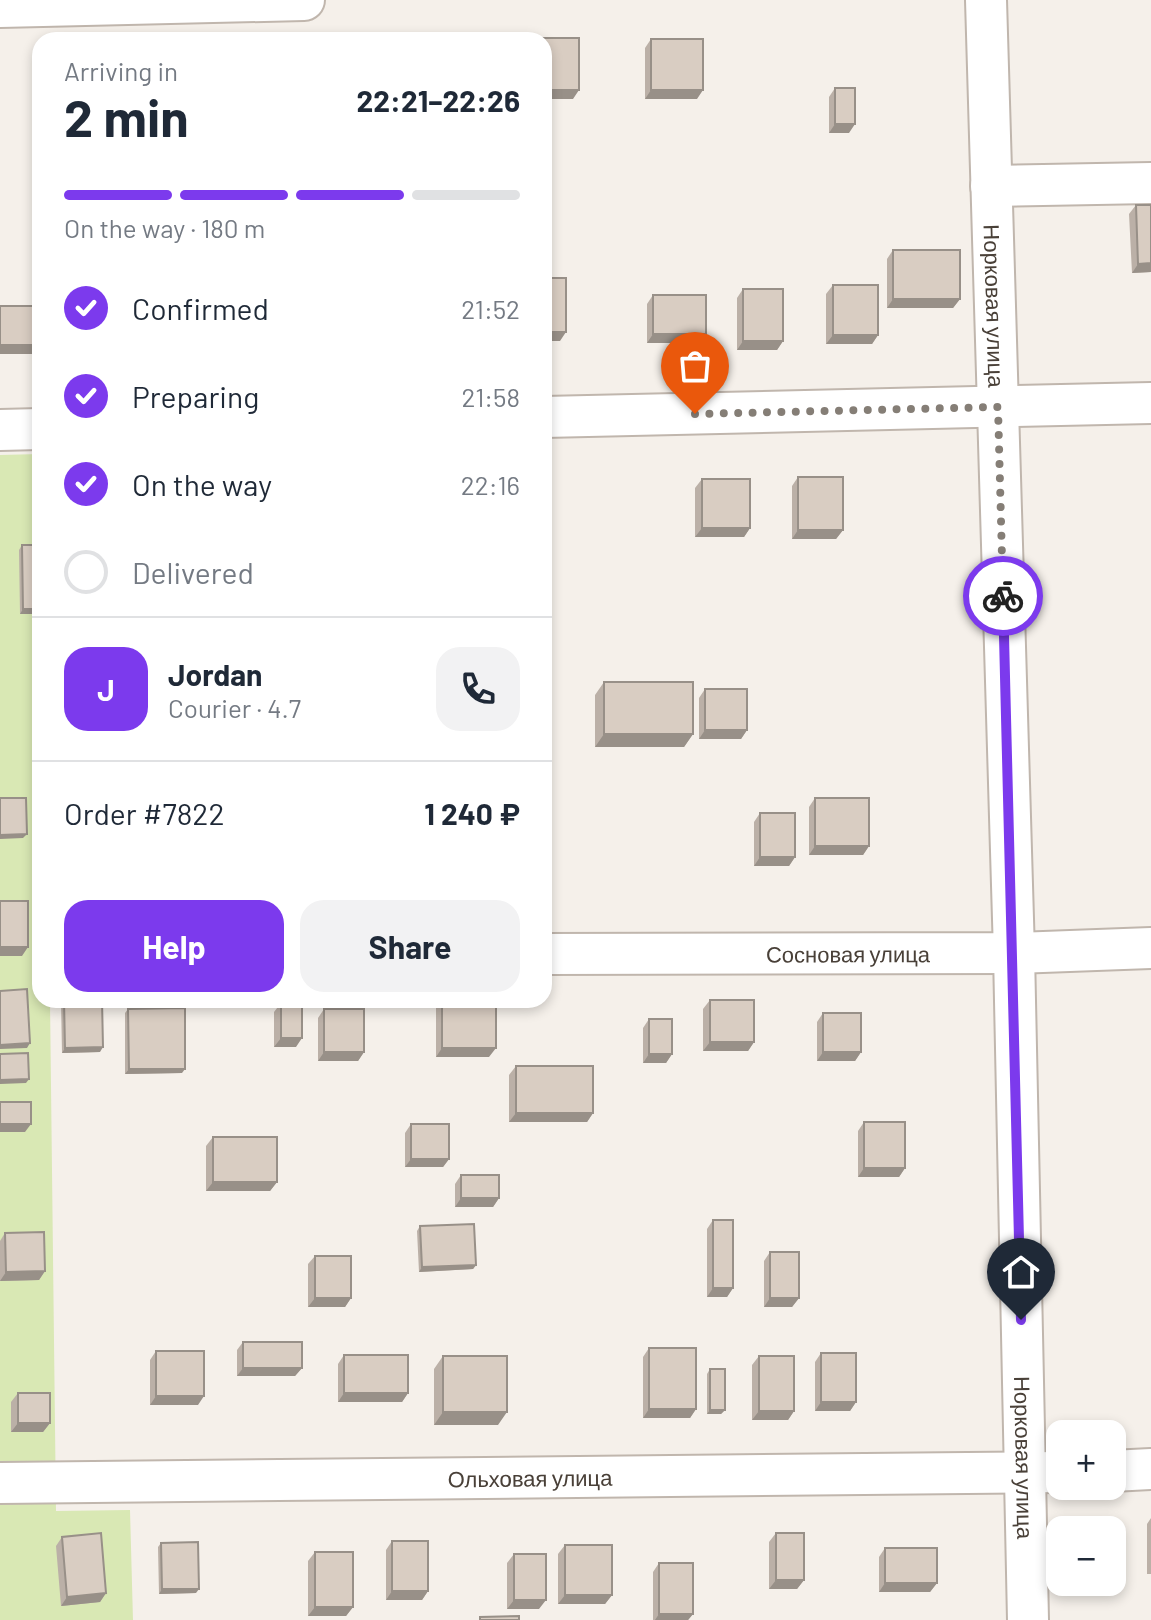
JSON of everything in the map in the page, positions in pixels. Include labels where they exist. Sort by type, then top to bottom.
[{"type":"street","points":[[0,7],[304,0]]},
{"type":"street","name":"Норковая улица","points":[[986,0],[1014,953],[1042,1472],[1028,1620]]},
{"type":"street","points":[[991,186],[1151,183]]},
{"type":"street","points":[[552,417],[1151,403]]},
{"type":"street","points":[[0,430],[32,429]]},
{"type":"street","name":"Сосновая улица","points":[[552,954],[1014,953],[1151,948]]},
{"type":"street","points":[[1126,1470],[1151,1469]]},
{"type":"street","name":"Ольховая улица","points":[[0,1483],[1042,1472]]},
{"type":"green space","points":[[32,454],[32,1008],[50,1008],[56,1511],[130,1510],[133,1620],[0,1620],[0,455]]},
{"type":"building","points":[[552,38],[579,38],[579,90],[552,90]]},
{"type":"building","points":[[651,39],[703,39],[703,90],[651,90]]},
{"type":"building","points":[[835,88],[855,88],[855,124],[835,124]]},
{"type":"building","points":[[1136,205],[1151,205],[1151,263],[1138,264]]},
{"type":"building","points":[[893,250],[960,250],[960,299],[893,299]]},
{"type":"building","points":[[552,278],[566,278],[566,332],[552,332]]},
{"type":"building","points":[[833,285],[878,285],[878,335],[833,335]]},
{"type":"building","points":[[743,289],[783,289],[783,341],[743,341]]},
{"type":"building","points":[[653,295],[706,295],[706,334],[653,334]]},
{"type":"building","points":[[0,306],[32,306],[32,345],[0,345]]},
{"type":"building","points":[[798,477],[843,477],[843,530],[798,530]]},
{"type":"building","points":[[702,479],[750,479],[750,528],[702,528]]},
{"type":"building","points":[[22,545],[32,545],[32,609],[23,609]]},
{"type":"building","points":[[604,682],[693,682],[693,734],[604,734]]},
{"type":"building","points":[[705,689],[747,689],[747,730],[705,730]]},
{"type":"building","points":[[0,798],[26,798],[27,834],[0,835]]},
{"type":"building","points":[[815,798],[869,798],[869,846],[815,846]]},
{"type":"building","points":[[760,813],[795,813],[795,857],[760,857]]},
{"type":"building","points":[[0,901],[28,901],[28,947],[0,947]]},
{"type":"building","points":[[27,989],[30,1043],[0,1045],[0,991]]},
{"type":"building","points":[[710,1000],[754,1000],[754,1042],[710,1042]]},
{"type":"building","points":[[64,1008],[102,1008],[103,1047],[65,1048]]},
{"type":"building","points":[[185,1008],[185,1069],[129,1069],[128,1009]]},
{"type":"building","points":[[281,1008],[302,1008],[302,1038],[281,1038]]},
{"type":"building","points":[[442,1008],[496,1008],[496,1048],[442,1048]]},
{"type":"building","points":[[324,1009],[364,1009],[364,1052],[324,1052]]},
{"type":"building","points":[[823,1013],[861,1013],[861,1052],[823,1052]]},
{"type":"building","points":[[649,1019],[672,1019],[672,1054],[649,1054]]},
{"type":"building","points":[[28,1053],[29,1079],[0,1080],[0,1054]]},
{"type":"building","points":[[516,1066],[593,1066],[593,1113],[516,1113]]},
{"type":"building","points":[[0,1102],[31,1102],[31,1124],[0,1124]]},
{"type":"building","points":[[864,1122],[905,1122],[905,1168],[864,1168]]},
{"type":"building","points":[[411,1124],[449,1124],[449,1159],[411,1159]]},
{"type":"building","points":[[213,1137],[277,1137],[277,1182],[213,1182]]},
{"type":"building","points":[[461,1175],[499,1175],[499,1198],[461,1198]]},
{"type":"building","points":[[713,1220],[733,1220],[733,1288],[713,1288]]},
{"type":"building","points":[[474,1224],[476,1265],[422,1267],[420,1226]]},
{"type":"building","points":[[44,1232],[45,1271],[6,1272],[5,1233]]},
{"type":"building","points":[[770,1252],[799,1252],[799,1298],[770,1298]]},
{"type":"building","points":[[315,1256],[351,1256],[351,1298],[315,1298]]},
{"type":"building","points":[[243,1342],[302,1342],[302,1368],[243,1368]]},
{"type":"building","points":[[649,1348],[696,1348],[696,1409],[649,1409]]},
{"type":"building","points":[[156,1351],[204,1351],[204,1396],[156,1396]]},
{"type":"building","points":[[821,1353],[856,1353],[856,1402],[821,1402]]},
{"type":"building","points":[[344,1355],[408,1355],[408,1393],[344,1393]]},
{"type":"building","points":[[443,1356],[507,1356],[507,1412],[443,1412]]},
{"type":"building","points":[[759,1356],[794,1356],[794,1411],[759,1411]]},
{"type":"building","points":[[710,1369],[725,1369],[725,1410],[710,1410]]},
{"type":"building","points":[[18,1393],[50,1393],[50,1423],[18,1423]]},
{"type":"building","points":[[101,1533],[106,1593],[67,1597],[62,1537]]},
{"type":"building","points":[[776,1533],[804,1533],[804,1580],[776,1580]]},
{"type":"building","points":[[392,1541],[428,1541],[428,1591],[392,1591]]},
{"type":"building","points":[[198,1542],[199,1589],[162,1589],[161,1543]]},
{"type":"building","points":[[565,1545],[612,1545],[612,1595],[565,1595]]},
{"type":"building","points":[[885,1548],[937,1548],[937,1583],[885,1583]]},
{"type":"building","points":[[315,1552],[353,1552],[353,1607],[315,1607]]},
{"type":"building","points":[[514,1554],[546,1554],[546,1600],[514,1600]]},
{"type":"building","points":[[659,1563],[693,1563],[693,1614],[659,1614]]},
{"type":"building","points":[[519,1616],[519,1620],[480,1620],[480,1617]]},
{"type":"way so far","points":[[695,414],[998,407],[1003,596]]},
{"type":"route","points":[[1003,596],[1021,1320]]}]
